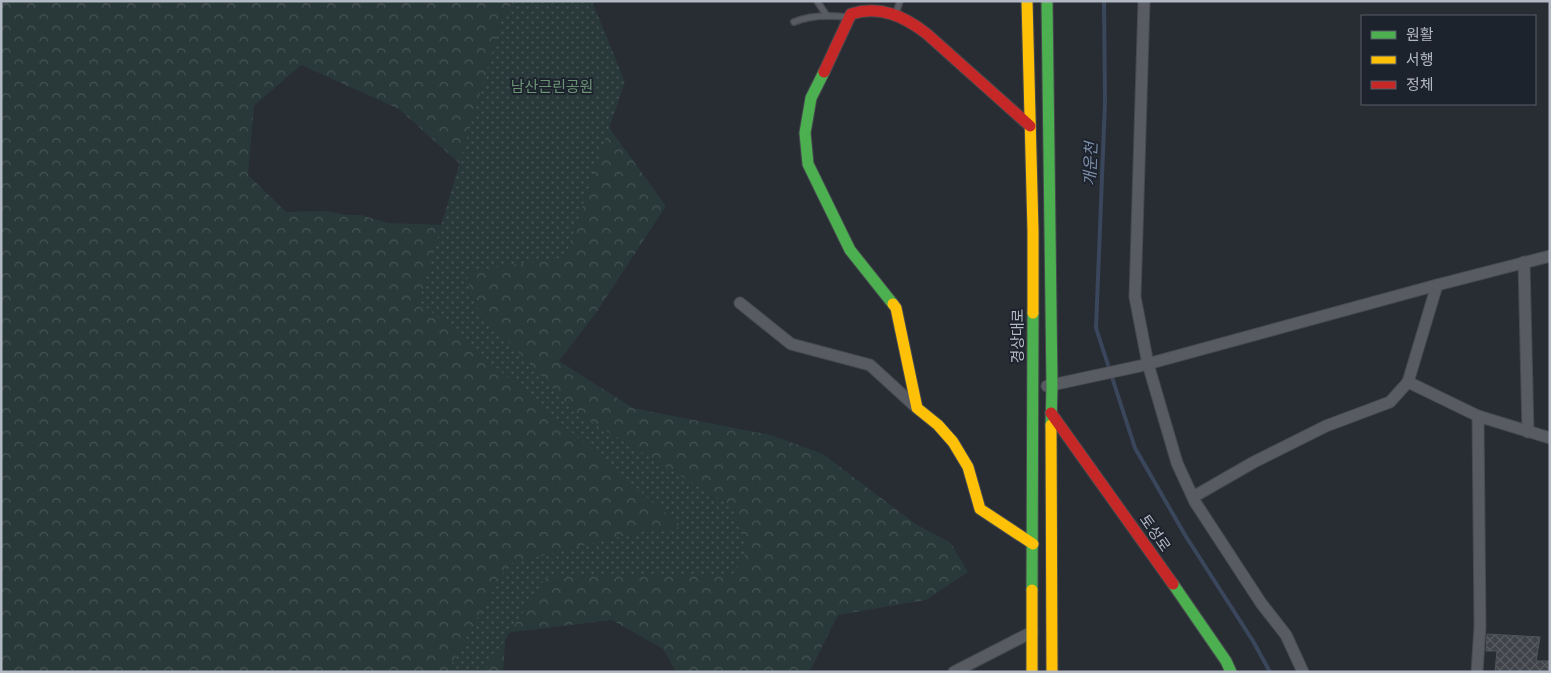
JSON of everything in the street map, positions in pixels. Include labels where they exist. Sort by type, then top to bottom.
[{"type":"main road","name":"경상대로","points":[[1027,1],[1033,231],[1032,672]]},
{"type":"main road","points":[[1047,1],[1052,386],[1052,672]]},
{"type":"main road","points":[[1030,126],[966,67],[915,25],[896,15],[867,10],[851,14],[849,17],[836,49],[810,98],[805,133],[808,164],[850,250],[896,308],[917,408],[938,425],[953,442],[968,467],[980,509],[1033,544]]},
{"type":"main road","name":"토성로","points":[[1051,413],[1221,653],[1231,672]]},
{"type":"street","points":[[1144,1],[1135,297],[1144,365],[1177,464],[1193,497],[1262,603],[1286,635],[1303,672]]},
{"type":"street","points":[[1033,388],[1052,386],[1144,365],[1550,256]]},
{"type":"street","points":[[1524,262],[1528,432]]},
{"type":"street","points":[[1193,497],[1254,462],[1326,426],[1390,402],[1408,382],[1437,285]]},
{"type":"street","points":[[740,303],[791,344],[870,365],[917,408]]},
{"type":"street","points":[[1408,382],[1478,416],[1550,438]]},
{"type":"street","points":[[1477,672],[1480,627],[1478,416]]},
{"type":"street","points":[[954,672],[1032,632]]},
{"type":"lane","points":[[817,1],[827,16]]},
{"type":"lane","points":[[896,15],[900,1]]},
{"type":"lane","points":[[794,22],[803,18],[849,17]]},
{"type":"green space","points":[[1,1],[523,1],[603,119],[666,206],[596,313],[559,361],[633,408],[771,435],[823,454],[917,525],[950,542],[968,572],[926,600],[838,615],[811,669],[805,672],[676,672],[663,649],[612,620],[506,633],[503,672],[1,672]],"holes":[[[301,65],[399,109],[470,173],[449,225],[388,223],[361,215],[325,211],[286,212],[248,175],[254,106]]]},
{"type":"green space","name":"남산근린공원","points":[[513,1],[592,1],[625,82],[565,257],[466,272],[475,306],[575,412],[732,507],[747,552],[732,575],[546,577],[484,672],[447,672],[508,564],[631,534],[682,527],[419,301],[502,19]]},
{"type":"building","points":[[1487,634],[1540,637],[1536,661],[1550,661],[1550,672],[1495,672],[1497,651],[1486,651]]},
{"type":"waterway","name":"개운천","points":[[1104,1],[1105,102],[1096,328],[1135,448],[1185,535],[1253,641],[1270,672]]},
{"type":"traffic: fast","points":[[1047,1],[1051,425]]},
{"type":"traffic: fast","points":[[824,72],[811,98],[805,133],[808,164],[850,250],[893,304]]},
{"type":"traffic: fast","points":[[1032,590],[1033,313]]},
{"type":"traffic: fast","points":[[1173,584],[1226,661],[1231,672]]},
{"type":"traffic: slow","points":[[1027,1],[1033,231],[1033,313]]},
{"type":"traffic: slow","points":[[893,304],[896,308],[917,408],[938,425],[953,442],[968,467],[980,509],[1033,544]]},
{"type":"traffic: slow","points":[[1051,425],[1052,672]]},
{"type":"traffic: slow","points":[[1032,590],[1032,672]]},
{"type":"traffic: jam","points":[[824,72],[851,14],[872,11],[891,14],[910,22],[927,34],[1030,126]]},
{"type":"traffic: jam","points":[[1051,413],[1173,584]]}]
